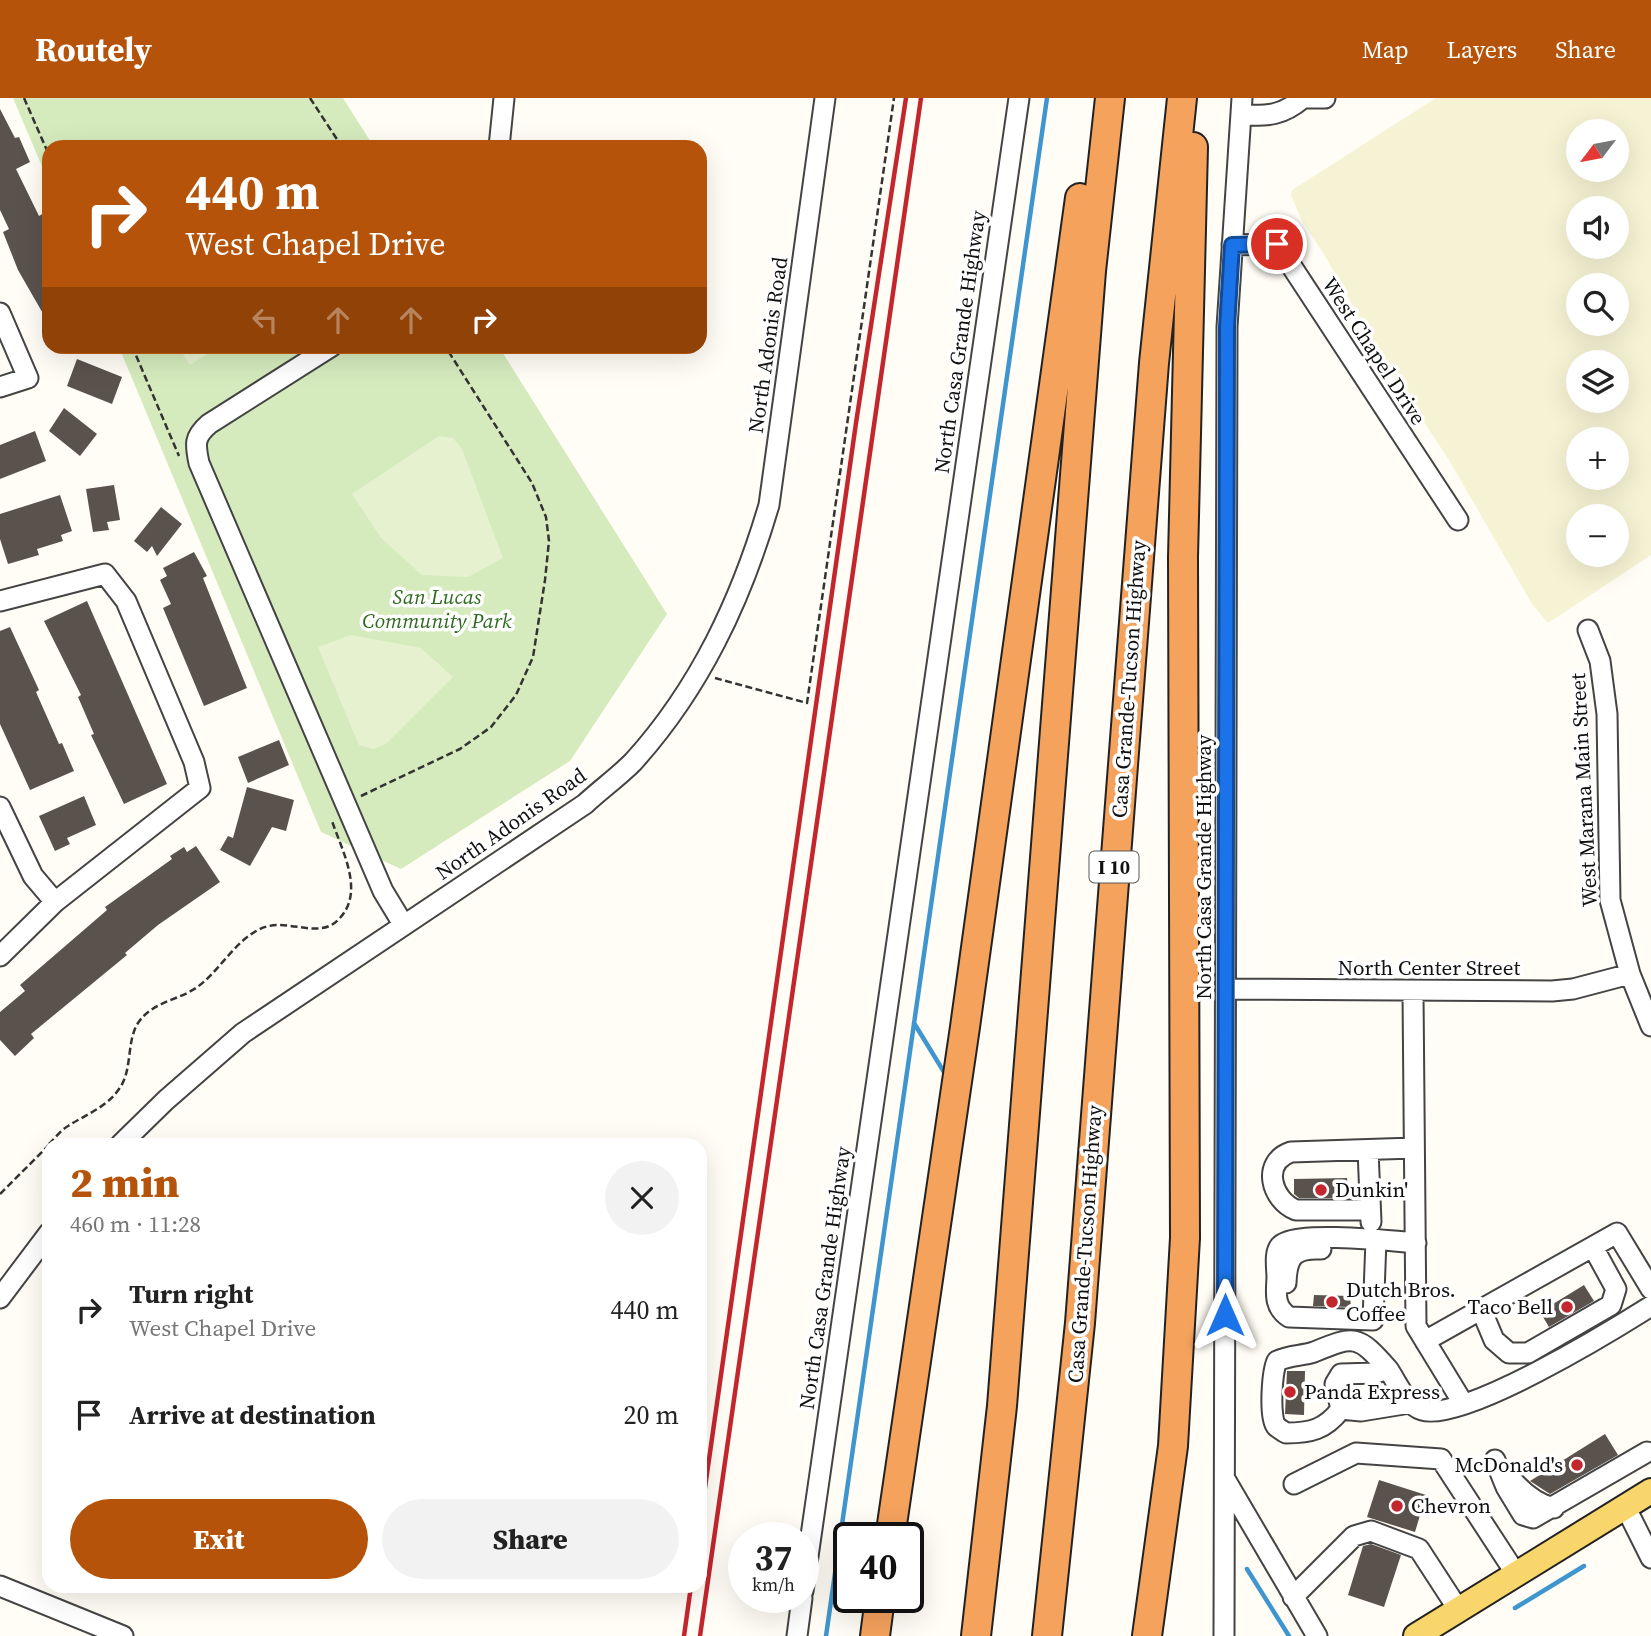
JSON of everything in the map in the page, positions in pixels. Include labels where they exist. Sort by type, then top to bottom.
[{"type":"highway","points":[[892,1522],[965,1027],[1085,162],[1110,98]]},
{"type":"highway","points":[[976,1636],[1003,1392],[1091,271],[1110,98]]},
{"type":"highway","name":"Casa Grande-Tucson Highway","points":[[1047,1636],[1080,1322],[1154,363],[1182,98]]},
{"type":"highway","points":[[1147,1636],[1173,1446],[1185,1238],[1183,557],[1194,98]]},
{"type":"highway","points":[[875,1636],[878,1613]]},
{"type":"main road","points":[[1416,1636],[1651,1491]]},
{"type":"street","points":[[500,140],[504,98]]},
{"type":"street","name":"North Adonis Road","points":[[127,1138],[243,1033],[585,804],[631,763],[668,718],[698,673],[733,611],[752,564],[769,505],[825,98]]},
{"type":"street","name":"North Casa Grande Highway","points":[[813,1522],[1019,98]]},
{"type":"street","points":[[1241,106],[1273,116],[1286,112],[1303,98],[1325,98]]},
{"type":"street","name":"North Casa Grande Highway","points":[[1224,1636],[1227,327],[1241,106]]},
{"type":"street","name":"West Chapel Drive","points":[[1232,245],[1277,244],[1458,520]]},
{"type":"street","points":[[0,313],[28,378],[0,387]]},
{"type":"street","points":[[319,354],[209,424],[199,432],[194,443],[199,463],[383,891],[403,924]]},
{"type":"street","points":[[0,601],[105,574],[126,601],[194,762],[200,788],[55,902],[0,956]]},
{"type":"street","name":"West Marana Main Street","points":[[1588,630],[1600,661],[1607,715],[1610,900],[1630,974],[1651,1026]]},
{"type":"street","points":[[0,807],[33,876],[55,902]]},
{"type":"street","name":"North Center Street","points":[[1227,989],[1413,993],[1573,989],[1630,974]]},
{"type":"street","points":[[1413,993],[1416,1326],[1462,1403]]},
{"type":"street","points":[[1415,1148],[1291,1152],[1277,1159],[1273,1168],[1274,1189],[1285,1206],[1416,1242]]},
{"type":"street","points":[[1368,1150],[1373,1231],[1373,1320],[1289,1317],[1276,1303],[1277,1254],[1280,1245],[1292,1239],[1373,1231]]},
{"type":"street","points":[[1425,1341],[1617,1233],[1651,1289]]},
{"type":"street","points":[[0,1298],[42,1242]]},
{"type":"street","points":[[1482,1309],[1494,1340],[1509,1353],[1528,1353],[1611,1305],[1616,1289],[1593,1247]]},
{"type":"street","points":[[1341,1409],[1325,1427],[1306,1433],[1286,1433],[1276,1425],[1273,1415],[1273,1369],[1278,1361],[1315,1352],[1340,1340],[1355,1341],[1370,1348],[1388,1369],[1410,1403],[1427,1412],[1462,1403],[1527,1378],[1651,1306]]},
{"type":"street","points":[[1341,1409],[1335,1384],[1341,1374],[1376,1373],[1388,1369]]},
{"type":"street","points":[[1341,1409],[1361,1411],[1410,1403]]},
{"type":"street","points":[[1495,1460],[1516,1486],[1545,1506],[1554,1508],[1647,1452]]},
{"type":"street","points":[[1294,1483],[1356,1453],[1441,1459],[1516,1574]]},
{"type":"street","points":[[1224,1478],[1317,1636]]},
{"type":"street","points":[[1626,1506],[1651,1558]]},
{"type":"street","points":[[1293,1597],[1354,1536],[1371,1531],[1419,1549],[1458,1609]]},
{"type":"street","points":[[0,1586],[123,1636]]},
{"type":"street","name":"North Casa Grande Highway","points":[[795,1636],[799,1613]]},
{"type":"path","points":[[24,98],[42,140]]},
{"type":"path","points":[[310,98],[337,140]]},
{"type":"path","points":[[698,673],[807,703],[894,98]]},
{"type":"path","points":[[135,354],[183,466]]},
{"type":"path","points":[[56,1138],[66,1127],[95,1112],[120,1089],[129,1066],[136,1026],[151,1008],[196,988],[257,930],[280,922],[317,930],[337,921],[349,904],[352,882],[329,810],[475,740],[491,727],[516,695],[533,657],[549,541],[546,517],[532,483],[450,354]]},
{"type":"path","points":[[0,1194],[42,1152]]},
{"type":"shaded area","points":[[1436,98],[1651,98],[1651,555],[1548,623],[1532,604],[1449,460],[1381,357],[1324,254],[1302,221],[1291,195],[1292,190]]},
{"type":"green space","points":[[13,98],[343,98],[370,140],[42,140],[42,166]]},
{"type":"green space","name":"San Lucas Community Park","points":[[122,354],[503,354],[667,614],[570,761],[401,869],[321,832]]},
{"type":"green space","points":[[183,354],[207,354],[190,365]]},
{"type":"green space","points":[[439,436],[453,438],[462,449],[503,558],[468,577],[422,575],[381,538],[352,494]]},
{"type":"green space","points":[[351,635],[421,648],[453,677],[386,744],[373,749],[359,745],[318,647]]},
{"type":"building","points":[[0,109],[15,138],[19,137],[30,162],[16,169],[39,216],[42,214],[42,312],[18,270],[3,232],[9,229],[0,210]]},
{"type":"building","points":[[77,359],[122,377],[112,404],[67,386]]},
{"type":"building","points":[[64,408],[97,434],[80,456],[49,431]]},
{"type":"building","points":[[35,431],[46,461],[0,479],[0,445]]},
{"type":"building","points":[[114,485],[120,520],[107,522],[109,530],[93,532],[86,489]]},
{"type":"building","points":[[60,495],[72,531],[61,535],[63,541],[37,549],[39,555],[8,564],[0,539],[0,514]]},
{"type":"building","points":[[161,507],[182,524],[157,556],[152,546],[147,552],[134,541]]},
{"type":"building","points":[[194,552],[207,576],[203,578],[247,688],[204,706],[163,608],[171,604],[160,580],[167,576],[163,568]]},
{"type":"building","points":[[87,601],[167,784],[124,804],[91,735],[94,734],[78,697],[81,695],[44,621]]},
{"type":"building","points":[[10,627],[39,690],[36,692],[59,744],[62,743],[74,771],[30,790],[0,724],[0,631]]},
{"type":"building","points":[[279,740],[289,765],[248,783],[238,757]]},
{"type":"building","points":[[247,787],[294,800],[286,831],[272,827],[250,866],[220,850],[228,836],[233,838]]},
{"type":"building","points":[[84,796],[96,825],[67,838],[70,844],[55,851],[39,816]]},
{"type":"building","points":[[196,846],[220,882],[158,925],[125,953],[127,955],[31,1034],[34,1038],[15,1056],[0,1040],[0,1012],[25,991],[20,985],[107,910],[105,907],[172,859],[170,856],[184,847],[187,852]]},
{"type":"building","name":"Dunkin'","points":[[1347,1178],[1349,1198],[1299,1198],[1294,1194],[1294,1179]]},
{"type":"building","name":"Taco Bell","points":[[1584,1285],[1594,1301],[1549,1327],[1540,1312]]},
{"type":"building","name":"Dutch Bros. Coffee","points":[[1314,1295],[1350,1296],[1351,1307],[1313,1306]]},
{"type":"building","name":"Panda Express","points":[[1287,1371],[1305,1371],[1304,1415],[1285,1414]]},
{"type":"building","points":[[1605,1434],[1618,1455],[1550,1494],[1530,1481]]},
{"type":"building","name":"Chevron","points":[[1379,1480],[1426,1495],[1415,1532],[1367,1517]]},
{"type":"building","points":[[1371,1544],[1401,1555],[1384,1607],[1348,1595],[1363,1546]]},
{"type":"waterway","points":[[826,1636],[1047,98]]},
{"type":"waterway","points":[[914,1023],[944,1072]]},
{"type":"waterway","points":[[1515,1608],[1584,1566]]},
{"type":"waterway","points":[[1247,1569],[1289,1636]]},
{"type":"railway","points":[[707,1474],[856,423],[906,98]]},
{"type":"railway","points":[[707,1587],[921,98]]},
{"type":"railway","points":[[684,1636],[690,1593]]},
{"type":"railway","points":[[700,1636],[706,1593]]},
{"type":"place","name":"Dunkin'","points":[[1321,1190]]},
{"type":"place","name":"Dutch Bros. Coffee","points":[[1332,1302]]},
{"type":"place","name":"Taco Bell","points":[[1567,1307]]},
{"type":"place","name":"Panda Express","points":[[1290,1392]]},
{"type":"place","name":"McDonald's","points":[[1577,1465]]},
{"type":"place","name":"Chevron","points":[[1397,1506]]},
{"type":"route","points":[[1225,1315],[1227,327],[1232,245],[1277,244]]}]
